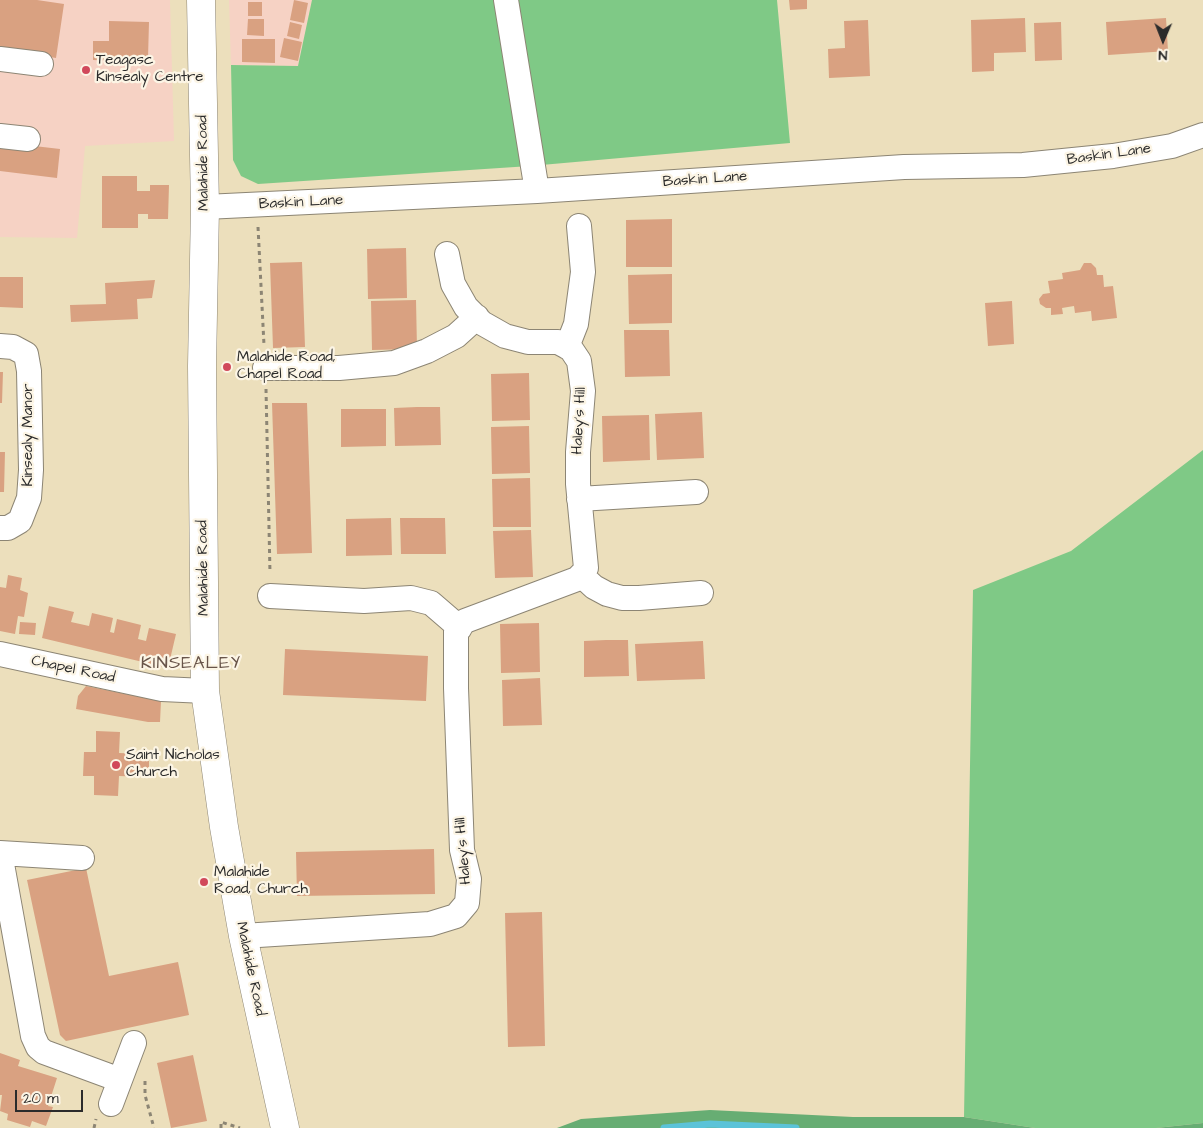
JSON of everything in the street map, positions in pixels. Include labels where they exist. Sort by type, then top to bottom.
[{"type":"main road","name":"Malahide Road","points":[[201,0],[205,207],[202,366],[205,691],[224,827],[243,936],[284,1128]]},
{"type":"street","points":[[506,0],[536,191]]},
{"type":"street","points":[[0,59],[41,64]]},
{"type":"street","name":"Baskin Lane","points":[[205,207],[536,191],[904,167],[1023,165],[1113,156],[1172,146],[1203,135]]},
{"type":"street","points":[[0,136],[28,139]]},
{"type":"street","points":[[448,254],[453,284],[466,307],[482,323],[505,336],[528,342],[558,342],[567,347],[576,324],[583,272],[579,226]]},
{"type":"street","points":[[265,368],[339,368],[394,363],[427,351],[456,336],[477,317]]},
{"type":"street","name":"Kinsealy Manor","points":[[0,346],[13,347],[26,354],[29,371],[31,470],[29,498],[20,521],[8,528],[0,528]]},
{"type":"street","name":"Haley's Hill","points":[[567,347],[571,349],[579,361],[583,391],[578,452],[579,499],[586,568],[581,576]]},
{"type":"street","points":[[579,499],[696,492]]},
{"type":"street","points":[[270,596],[364,600],[412,598],[431,603],[460,628],[466,621],[558,587],[581,576],[594,587],[607,594],[622,598],[701,593]]},
{"type":"street","name":"Haley's Hill","points":[[243,936],[430,924],[456,916],[467,903],[469,879],[462,850],[456,688],[456,631],[460,628]]},
{"type":"street","name":"Chapel Road","points":[[0,654],[162,689],[205,691]]},
{"type":"street","points":[[82,858],[0,853],[33,1036],[38,1047],[44,1052],[120,1080]]},
{"type":"street","points":[[111,1104],[134,1043]]},
{"type":"path","points":[[257,205],[265,368],[270,596]]},
{"type":"path","points":[[146,1076],[145,1095],[154,1128]]},
{"type":"path","points":[[221,1128],[221,1122],[240,1128]]},
{"type":"shaded area","name":"Teagasc Kinsealy Centre","points":[[0,0],[170,0],[174,141],[85,146],[77,238],[0,237]]},
{"type":"shaded area","points":[[229,0],[312,0],[298,66],[231,65]]},
{"type":"green space","points":[[312,0],[777,0],[790,143],[530,166],[258,184],[241,176],[233,160],[231,65],[298,66]]},
{"type":"green space","points":[[1203,450],[1203,1123],[1156,1128],[1035,1128],[964,1117],[973,590],[1071,551]]},
{"type":"green space","points":[[710,1110],[853,1117],[964,1117],[1035,1128],[557,1128],[581,1119]]},
{"type":"green space","points":[[1203,1123],[1203,1128],[1156,1128]]},
{"type":"building","points":[[0,0],[37,0],[64,4],[56,58],[0,49]]},
{"type":"building","points":[[294,0],[308,3],[304,23],[290,20]]},
{"type":"building","points":[[789,0],[807,0],[807,9],[790,10]]},
{"type":"building","points":[[248,2],[262,2],[262,16],[248,16]]},
{"type":"building","points":[[1025,18],[1026,52],[994,53],[994,71],[972,72],[971,20]]},
{"type":"building","points":[[1166,18],[1168,51],[1108,55],[1106,22]]},
{"type":"building","points":[[248,19],[264,19],[264,36],[247,35]]},
{"type":"building","points":[[868,20],[870,76],[829,78],[828,49],[845,48],[844,21]]},
{"type":"building","points":[[109,21],[149,22],[148,58],[117,57],[117,61],[93,60],[93,41],[109,41]]},
{"type":"building","points":[[290,22],[302,25],[299,39],[287,36]]},
{"type":"building","points":[[1061,22],[1062,60],[1035,61],[1034,23]]},
{"type":"building","points":[[284,38],[302,42],[298,61],[280,57]]},
{"type":"building","points":[[242,39],[275,39],[275,63],[242,62]]},
{"type":"building","points":[[0,142],[60,149],[57,178],[0,171]]},
{"type":"building","points":[[102,176],[137,176],[137,191],[150,191],[150,185],[169,185],[168,219],[148,219],[148,214],[138,214],[138,228],[102,228]]},
{"type":"building","points":[[672,219],[672,267],[626,267],[626,220]]},
{"type":"building","points":[[406,248],[407,298],[368,299],[367,249]]},
{"type":"building","points":[[302,262],[305,347],[273,348],[270,263]]},
{"type":"building","points":[[1084,263],[1091,263],[1096,268],[1097,275],[1103,275],[1104,287],[1113,286],[1117,318],[1092,321],[1091,311],[1075,313],[1074,306],[1062,308],[1063,314],[1051,315],[1051,308],[1046,308],[1040,304],[1039,299],[1043,294],[1050,293],[1048,281],[1063,279],[1062,273],[1080,270]]},
{"type":"building","points":[[672,274],[672,323],[629,324],[628,275]]},
{"type":"building","points":[[0,277],[23,277],[23,308],[0,307]]},
{"type":"building","points":[[155,280],[152,298],[137,299],[138,319],[71,322],[70,305],[106,304],[105,283]]},
{"type":"building","points":[[416,300],[417,349],[372,350],[371,301]]},
{"type":"building","points":[[1012,301],[1014,344],[988,346],[985,303]]},
{"type":"building","points":[[624,330],[669,330],[670,376],[625,377]]},
{"type":"building","points":[[0,372],[3,372],[2,403],[0,403]]},
{"type":"building","points":[[529,373],[530,420],[492,421],[491,374]]},
{"type":"building","points":[[272,403],[307,403],[312,553],[277,554]]},
{"type":"building","points":[[440,407],[441,445],[395,446],[394,408]]},
{"type":"building","points":[[341,409],[386,409],[386,446],[341,447]]},
{"type":"building","points":[[702,412],[704,458],[657,460],[655,414]]},
{"type":"building","points":[[649,415],[650,460],[603,462],[602,416]]},
{"type":"building","points":[[529,426],[530,473],[492,474],[491,427]]},
{"type":"building","points":[[0,452],[5,452],[4,492],[0,492]]},
{"type":"building","points":[[530,478],[531,527],[493,527],[492,479]]},
{"type":"building","points":[[391,518],[392,555],[346,556],[346,519]]},
{"type":"building","points":[[400,518],[445,518],[446,554],[401,554]]},
{"type":"building","points":[[531,530],[533,577],[495,578],[493,531]]},
{"type":"building","points":[[8,575],[22,578],[20,590],[28,593],[24,617],[18,616],[15,634],[0,631],[0,587],[6,588]]},
{"type":"building","points":[[49,606],[74,612],[71,622],[89,626],[92,613],[113,618],[110,632],[114,633],[117,619],[141,625],[138,639],[146,641],[149,628],[176,634],[168,668],[42,638]]},
{"type":"building","points":[[20,622],[36,623],[35,635],[19,634]]},
{"type":"building","points":[[539,623],[540,672],[501,673],[500,624]]},
{"type":"building","points":[[628,640],[629,676],[584,677],[584,641]]},
{"type":"building","points":[[703,641],[705,679],[637,681],[635,644]]},
{"type":"building","points":[[285,649],[428,656],[426,701],[283,695]]},
{"type":"building","points":[[540,678],[542,725],[503,726],[502,680]]},
{"type":"building","points":[[86,686],[161,701],[160,722],[148,722],[76,709],[78,696]]},
{"type":"building","name":"Saint Nicholas Church","points":[[96,731],[120,732],[119,753],[149,754],[149,777],[119,776],[118,796],[94,795],[94,776],[83,776],[84,752],[96,752]]},
{"type":"building","points":[[434,849],[435,894],[297,896],[296,852]]},
{"type":"building","points":[[86,868],[109,976],[178,962],[189,1015],[66,1041],[60,1035],[27,880]]},
{"type":"building","points":[[542,912],[545,1046],[508,1047],[505,913]]},
{"type":"building","points":[[0,1053],[20,1060],[18,1066],[57,1078],[48,1106],[53,1107],[46,1126],[32,1121],[30,1127],[7,1120],[8,1114],[0,1111],[2,1095],[0,1095]]},
{"type":"building","points":[[193,1055],[207,1121],[171,1128],[157,1063]]},
{"type":"waterway","points":[[664,1128],[710,1124],[796,1128]]},
{"type":"place","name":"Teagasc Kinsealy Centre","points":[[86,70]]},
{"type":"place","name":"Malahide Road, Chapel Road","points":[[227,367]]},
{"type":"place","name":"Saint Nicholas Church","points":[[116,765]]},
{"type":"place","name":"Malahide Road, Church","points":[[204,882]]},
{"type":"district","name":"KINSEALEY","points":[[191,664]]}]
